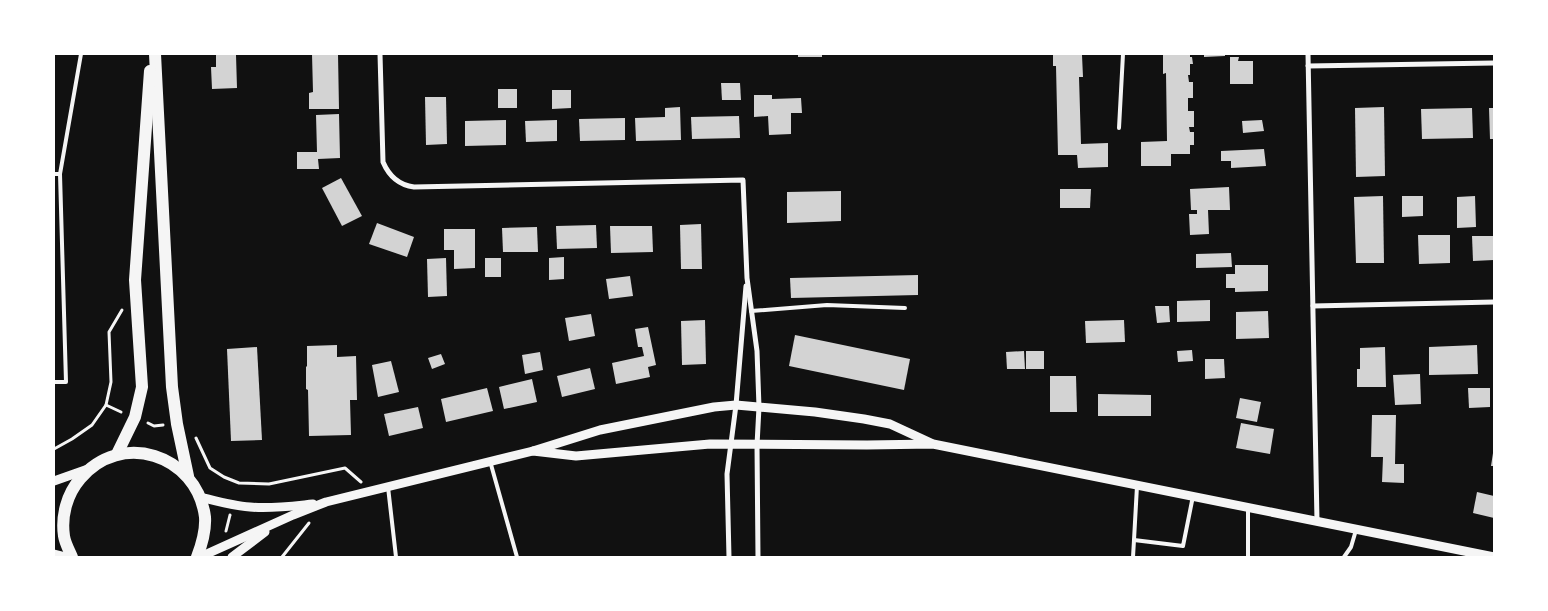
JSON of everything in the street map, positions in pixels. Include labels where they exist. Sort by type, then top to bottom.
[{"type":"main road","points":[[117,454],[135,417],[142,387],[135,280],[151,54]]},
{"type":"main road","points":[[155,54],[172,387],[177,424],[188,476],[200,497],[205,518],[204,539],[198,557]]},
{"type":"main road","points":[[72,557],[64,536],[64,512],[72,488],[88,469],[102,460],[117,454],[136,452],[155,455],[173,464],[188,476]]},
{"type":"street","points":[[380,54],[383,162],[395,181],[406,186],[743,180],[747,278],[758,352],[758,557]]},
{"type":"street","points":[[1308,54],[1317,521]]},
{"type":"street","points":[[1308,66],[1494,62]]},
{"type":"street","points":[[729,557],[727,474],[736,405],[747,278]]},
{"type":"street","points":[[1313,306],[1494,302]]},
{"type":"street","points":[[200,497],[233,505],[261,508],[326,502],[533,451],[600,430],[705,409],[736,405],[815,412],[873,420],[890,424],[932,444]]},
{"type":"street","points":[[533,451],[576,456],[710,444],[730,446],[932,444],[1356,529],[1459,554],[1494,557]]},
{"type":"street","points":[[54,481],[88,469]]},
{"type":"street","points":[[198,557],[326,502]]},
{"type":"street","points":[[232,557],[281,521]]},
{"type":"street","points":[[54,554],[66,557]]},
{"type":"lane","points":[[54,382],[66,382],[60,174],[81,54]]},
{"type":"lane","points":[[1120,128],[1123,54]]},
{"type":"lane","points":[[54,174],[60,174]]},
{"type":"lane","points":[[751,311],[827,305],[905,308]]},
{"type":"lane","points":[[490,461],[518,557]]},
{"type":"lane","points":[[1134,557],[1137,484]]},
{"type":"lane","points":[[388,487],[396,557]]},
{"type":"lane","points":[[1134,540],[1183,546],[1193,496]]},
{"type":"lane","points":[[1248,507],[1248,557]]},
{"type":"lane","points":[[1344,557],[1351,547],[1356,529]]},
{"type":"path","points":[[54,449],[92,425],[106,405],[110,382],[109,332]]},
{"type":"path","points":[[106,405],[122,412]]},
{"type":"path","points":[[146,422],[154,426],[164,425]]},
{"type":"path","points":[[193,432],[210,468],[224,477],[239,483],[269,484],[345,468]]},
{"type":"path","points":[[230,544],[226,531],[239,483]]},
{"type":"path","points":[[282,557],[309,523]]},
{"type":"building","points":[[312,54],[338,54],[339,109],[309,109],[309,93],[313,92]]},
{"type":"building","points":[[798,54],[822,54],[822,57],[798,57]]},
{"type":"building","points":[[1163,54],[1190,54],[1190,57],[1192,57],[1193,64],[1190,64],[1190,75],[1188,75],[1189,82],[1193,82],[1193,98],[1188,98],[1188,111],[1194,111],[1194,127],[1189,127],[1190,132],[1194,132],[1194,145],[1190,145],[1190,154],[1171,154],[1171,166],[1141,166],[1141,142],[1167,141],[1166,73],[1163,74]]},
{"type":"building","points":[[1204,54],[1225,54],[1225,56],[1204,57]]},
{"type":"building","points":[[216,55],[236,55],[237,88],[212,89],[211,67],[216,67]]},
{"type":"building","points":[[1053,55],[1082,55],[1083,77],[1079,77],[1081,144],[1108,143],[1108,167],[1078,168],[1077,155],[1058,155],[1056,66],[1053,66]]},
{"type":"building","points":[[1230,57],[1239,57],[1238,61],[1253,61],[1253,84],[1230,84]]},
{"type":"building","points":[[721,83],[740,83],[741,100],[722,100]]},
{"type":"building","points":[[498,89],[517,89],[517,108],[498,108]]},
{"type":"building","points":[[552,90],[571,90],[571,108],[552,109]]},
{"type":"building","points":[[754,95],[772,95],[772,99],[801,98],[802,113],[791,113],[791,134],[769,135],[768,116],[754,117]]},
{"type":"building","points":[[425,97],[446,97],[447,144],[426,145]]},
{"type":"building","points":[[680,107],[681,140],[636,141],[635,118],[665,117],[665,108]]},
{"type":"building","points":[[1384,107],[1385,176],[1356,177],[1355,108]]},
{"type":"building","points":[[1472,108],[1473,138],[1422,139],[1421,109]]},
{"type":"building","points":[[1489,108],[1494,108],[1494,139],[1490,139]]},
{"type":"building","points":[[339,114],[340,158],[318,159],[319,169],[297,169],[297,152],[317,152],[316,115]]},
{"type":"building","points":[[739,116],[740,138],[692,139],[691,117]]},
{"type":"building","points":[[625,118],[625,140],[580,141],[579,119]]},
{"type":"building","points":[[506,120],[506,145],[465,146],[465,121]]},
{"type":"building","points":[[557,120],[557,141],[526,142],[525,121]]},
{"type":"building","points":[[1262,120],[1264,131],[1243,133],[1242,121]]},
{"type":"building","points":[[1264,149],[1266,166],[1231,168],[1231,161],[1221,161],[1221,151]]},
{"type":"building","points":[[341,178],[362,216],[342,226],[322,188]]},
{"type":"building","points":[[1229,187],[1230,210],[1208,210],[1209,234],[1190,235],[1189,214],[1197,214],[1197,210],[1191,210],[1190,189]]},
{"type":"building","points":[[1060,189],[1091,189],[1090,208],[1060,208]]},
{"type":"building","points":[[841,191],[841,221],[787,223],[787,192]]},
{"type":"building","points":[[1383,196],[1384,263],[1356,263],[1354,197]]},
{"type":"building","points":[[1402,196],[1423,196],[1423,216],[1402,217]]},
{"type":"building","points":[[1475,196],[1476,227],[1457,228],[1457,197]]},
{"type":"building","points":[[377,223],[414,237],[407,257],[369,244]]},
{"type":"building","points":[[701,224],[702,269],[681,269],[680,225]]},
{"type":"building","points":[[596,225],[597,248],[557,249],[556,226]]},
{"type":"building","points":[[610,226],[652,226],[653,252],[611,253]]},
{"type":"building","points":[[537,227],[538,252],[503,252],[502,228]]},
{"type":"building","points":[[444,229],[475,229],[475,268],[454,269],[454,250],[444,250]]},
{"type":"building","points":[[1418,235],[1450,235],[1450,263],[1419,264]]},
{"type":"building","points":[[1472,236],[1494,236],[1494,260],[1473,261]]},
{"type":"building","points":[[1231,253],[1232,267],[1196,268],[1196,254]]},
{"type":"building","points":[[564,257],[564,279],[549,280],[549,258]]},
{"type":"building","points":[[446,258],[447,296],[428,297],[427,259]]},
{"type":"building","points":[[485,258],[501,258],[501,277],[485,277]]},
{"type":"building","points":[[1235,265],[1268,265],[1268,291],[1235,292],[1235,288],[1226,288],[1226,274],[1235,274]]},
{"type":"building","points":[[918,275],[918,295],[791,298],[790,278]]},
{"type":"building","points":[[630,276],[633,296],[609,299],[606,279]]},
{"type":"building","points":[[1210,300],[1210,321],[1177,322],[1177,301]]},
{"type":"building","points":[[1155,306],[1169,306],[1170,322],[1157,323]]},
{"type":"building","points":[[1268,311],[1269,338],[1236,339],[1236,312]]},
{"type":"building","points":[[591,314],[595,336],[569,341],[565,318]]},
{"type":"building","points":[[705,320],[706,364],[682,365],[681,321]]},
{"type":"building","points":[[1124,320],[1125,342],[1086,343],[1085,321]]},
{"type":"building","points":[[648,327],[656,365],[648,367],[650,377],[616,384],[612,363],[644,356],[642,347],[638,347],[635,329]]},
{"type":"building","points":[[795,335],[910,359],[904,390],[789,366]]},
{"type":"building","points":[[337,345],[337,357],[356,356],[357,400],[350,400],[351,435],[309,436],[308,390],[306,389],[307,346]]},
{"type":"building","points":[[1477,345],[1478,374],[1429,375],[1429,347]]},
{"type":"building","points":[[257,347],[262,440],[231,441],[227,349]]},
{"type":"building","points":[[1385,347],[1386,387],[1357,387],[1357,369],[1360,369],[1360,348]]},
{"type":"building","points":[[1192,350],[1193,361],[1178,362],[1177,351]]},
{"type":"building","points":[[1024,351],[1025,369],[1007,369],[1006,352]]},
{"type":"building","points":[[1026,351],[1044,351],[1044,369],[1026,369]]},
{"type":"building","points":[[540,352],[543,370],[525,374],[522,355]]},
{"type":"building","points":[[441,354],[445,364],[432,369],[428,358]]},
{"type":"building","points":[[1205,359],[1224,359],[1225,378],[1205,379]]},
{"type":"building","points":[[391,361],[399,392],[378,397],[372,365]]},
{"type":"building","points":[[590,368],[595,389],[562,397],[557,376]]},
{"type":"building","points":[[1420,374],[1421,404],[1395,405],[1393,375]]},
{"type":"building","points":[[1050,376],[1076,376],[1077,412],[1050,412]]},
{"type":"building","points":[[532,379],[537,402],[504,409],[499,387]]},
{"type":"building","points":[[487,388],[493,411],[446,422],[441,399]]},
{"type":"building","points":[[1468,388],[1490,388],[1490,407],[1469,408]]},
{"type":"building","points":[[1098,394],[1151,395],[1151,416],[1098,416]]},
{"type":"building","points":[[1240,398],[1261,402],[1257,422],[1236,418]]},
{"type":"building","points":[[418,407],[423,428],[389,436],[384,414]]},
{"type":"building","points":[[1372,415],[1396,415],[1395,464],[1404,464],[1404,483],[1382,482],[1383,457],[1371,457]]},
{"type":"building","points":[[1241,423],[1274,429],[1270,454],[1236,448]]},
{"type":"building","points":[[1493,453],[1494,466],[1491,466]]},
{"type":"building","points":[[1477,492],[1494,496],[1494,518],[1473,513]]}]
